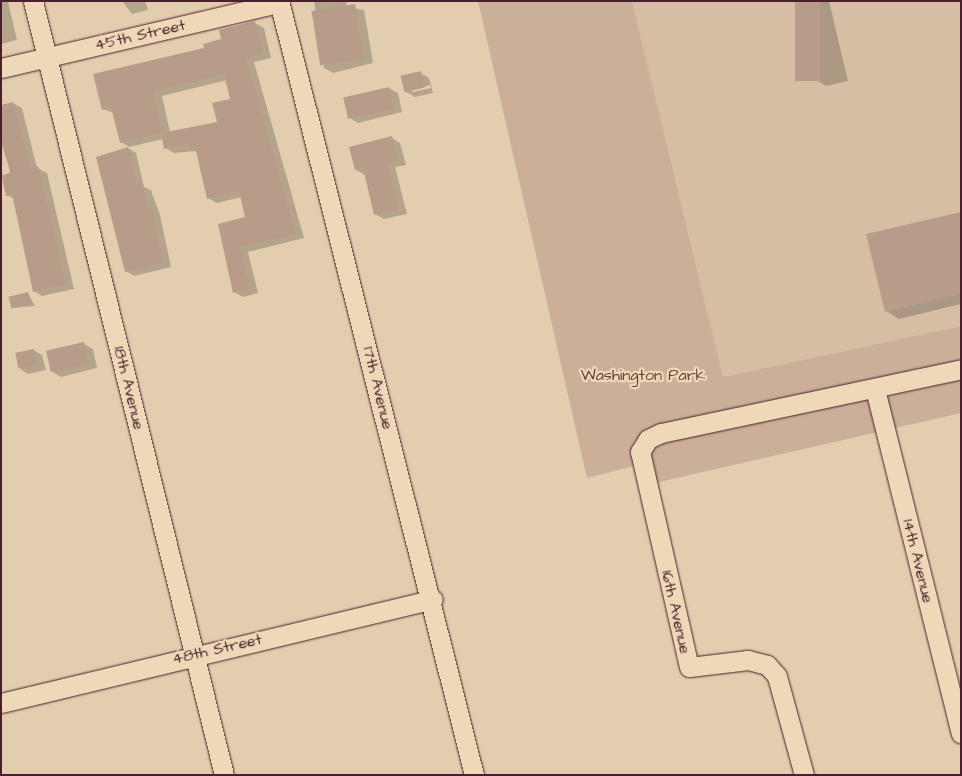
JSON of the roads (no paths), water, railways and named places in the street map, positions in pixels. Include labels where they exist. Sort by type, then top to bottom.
[{"type":"street","name":"18th Avenue","points":[[33,1],[196,654],[224,775]]},
{"type":"street","name":"45th Street","points":[[1,68],[279,2]]},
{"type":"street","name":"17th Avenue","points":[[279,2],[433,599],[474,775]]},
{"type":"street","points":[[875,389],[961,369]]},
{"type":"street","name":"16th Avenue","points":[[804,775],[777,676],[767,665],[748,660],[689,667],[640,452],[648,439],[661,433],[875,389]]},
{"type":"street","name":"14th Avenue","points":[[875,389],[961,733]]},
{"type":"street","name":"48th Street","points":[[1,702],[433,599]]},
{"type":"park label","name":"Washington Park","points":[[643,375]]}]
